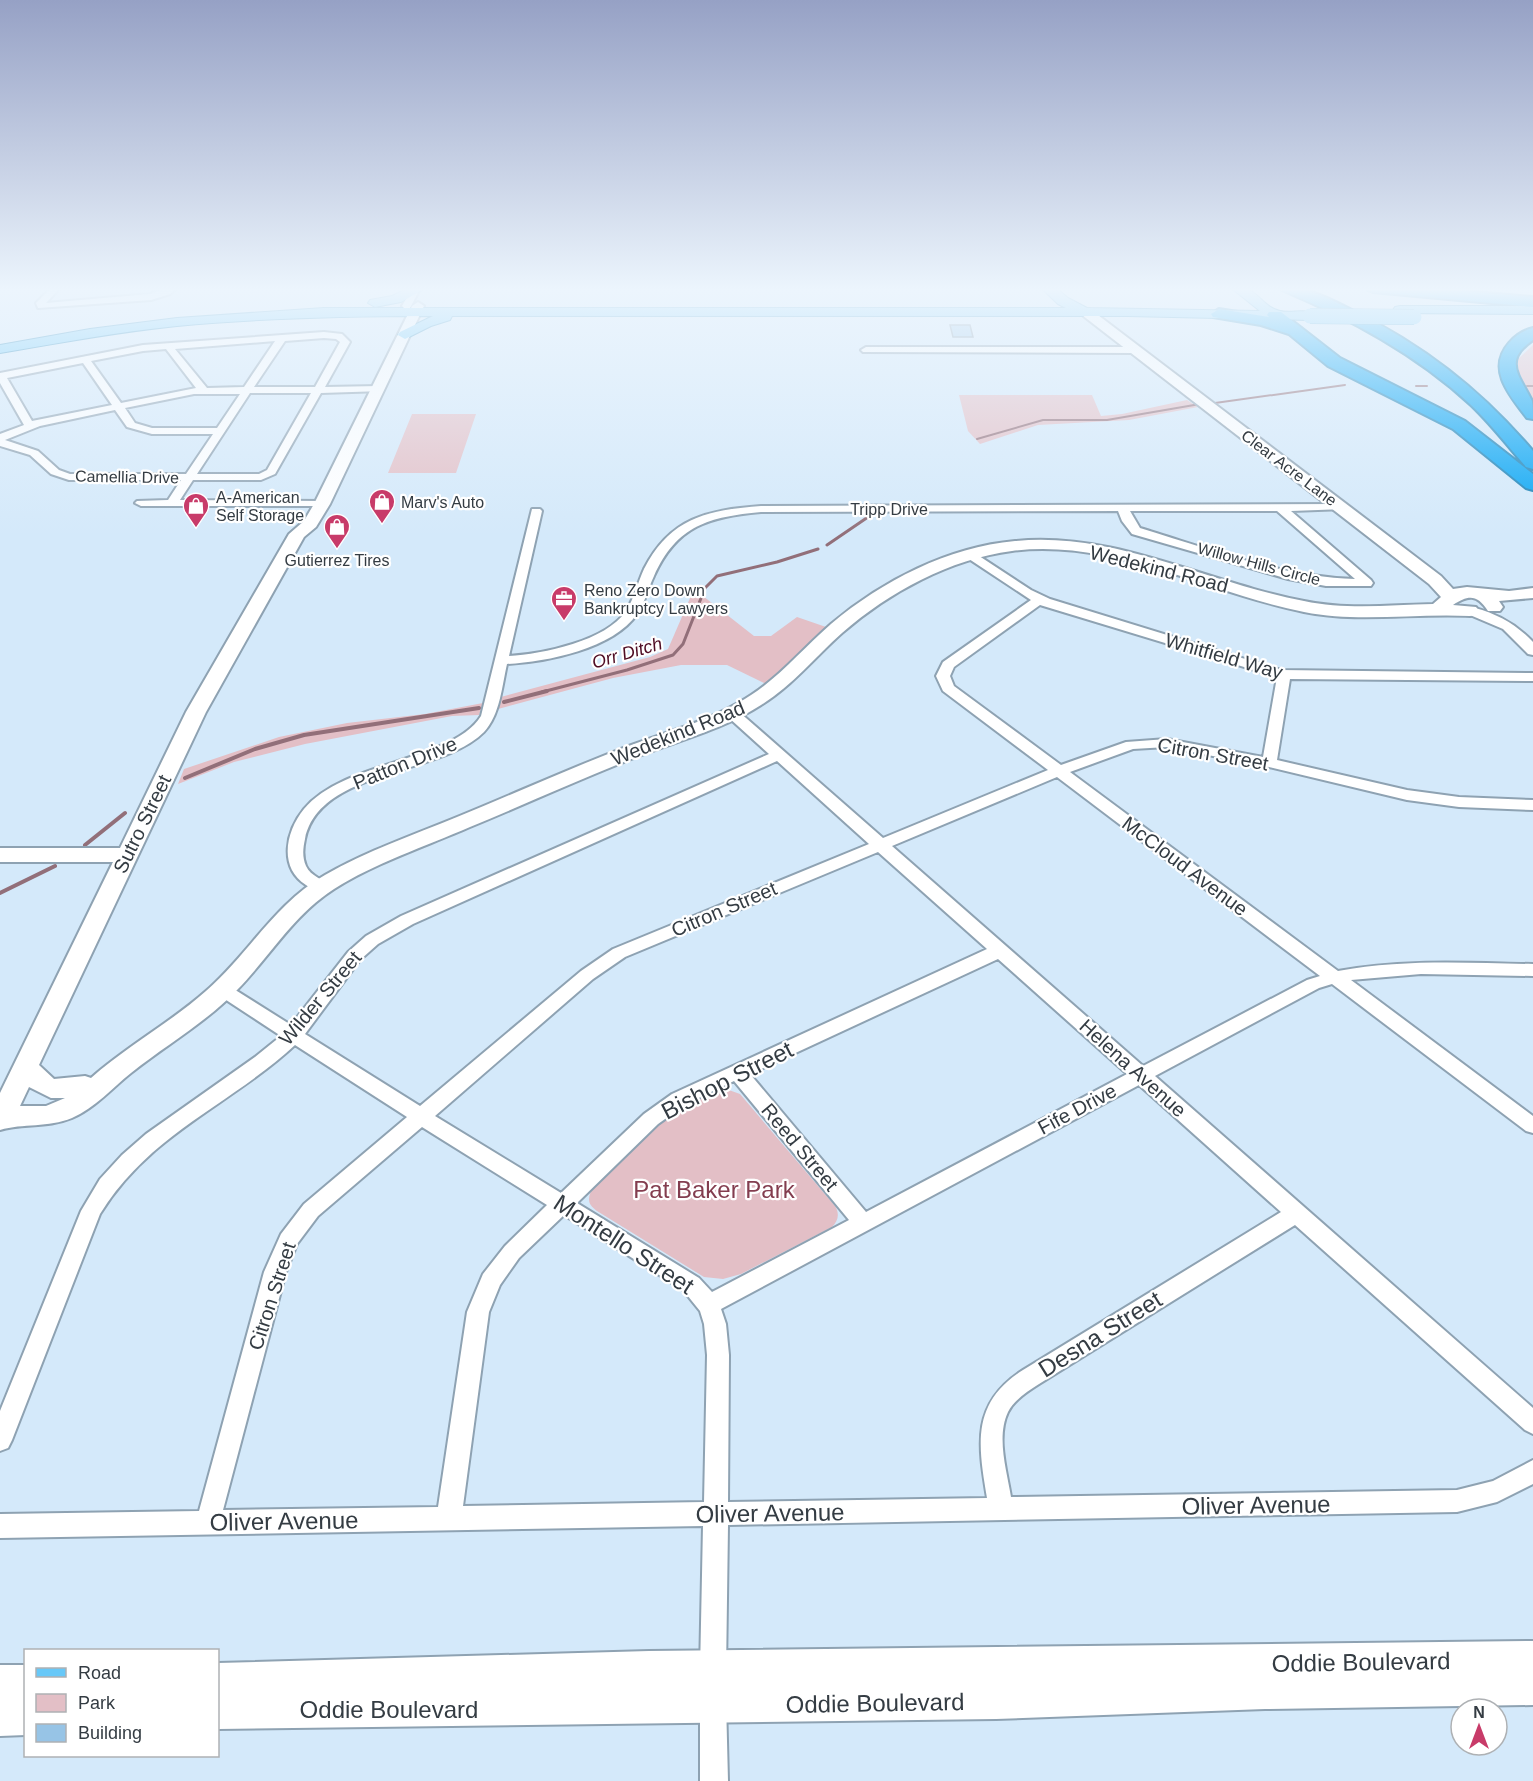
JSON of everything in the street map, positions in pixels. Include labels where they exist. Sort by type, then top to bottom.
[{"type":"highway","points":[[1350,370],[1459,425],[1533,484]]},
{"type":"highway","points":[[1439,370],[1482,406],[1533,463]]},
{"type":"highway","points":[[1459,370],[1476,383]]},
{"type":"highway","points":[[1463,370],[1501,405],[1533,440]]},
{"type":"highway","points":[[1507,370],[1509,380],[1533,414]]},
{"type":"main road","name":"Sutro Street","points":[[1,1116],[196,712],[297,534],[310,524],[315,503],[381,370]]},
{"type":"main road","name":"Clear Acre Lane","points":[[1161,370],[1435,580],[1462,596]]},
{"type":"main road","name":"Wedekind Road","points":[[1,1116],[34,1117],[64,1111],[98,1089],[117,1071],[192,1016],[223,990],[280,921],[321,887],[371,861],[611,760],[733,714],[776,688],[836,629],[861,610],[914,580],[970,554],[1018,546],[1063,546],[1144,561],[1308,607],[1347,611],[1491,610],[1533,593]]},
{"type":"main road","points":[[1462,596],[1492,601],[1491,610],[1456,606],[1462,596]]},
{"type":"main road","name":"Wedekind Road","points":[[1423,610],[1462,596]]},
{"type":"main road","points":[[0,855],[127,855]]},
{"type":"main road","points":[[26,1066],[33,1078],[51,1089],[86,1086]]},
{"type":"main road","name":"Wedekind Road","points":[[1,1116],[21,1107],[54,1101],[117,1071]]},
{"type":"main road","name":"Oddie Boulevard","points":[[219,1682],[713,1668],[1533,1659]]},
{"type":"main road","points":[[0,1683],[24,1683]]},
{"type":"main road","name":"Oddie Boulevard","points":[[219,1711],[996,1701],[1266,1691],[1533,1687]]},
{"type":"main road","points":[[0,1718],[24,1717]]},
{"type":"street","points":[[29,425],[1,376],[30,370]]},
{"type":"street","points":[[93,370],[128,423],[137,428],[220,431]]},
{"type":"street","points":[[187,370],[203,390]]},
{"type":"street","points":[[172,503],[261,370]]},
{"type":"street","points":[[318,389],[329,370]]},
{"type":"street","name":"Camellia Drive","points":[[0,440],[34,453],[55,472],[69,477],[264,476],[271,472],[318,389]]},
{"type":"street","points":[[0,440],[29,425],[203,390],[372,389]]},
{"type":"street","points":[[141,503],[315,503]]},
{"type":"street","name":"Willow Hills Circle","points":[[1123,508],[1128,522],[1136,531],[1288,575],[1326,582],[1367,583],[1280,507]]},
{"type":"street","name":"Tripp Drive","points":[[501,660],[531,658],[588,643],[612,632],[627,620],[659,554],[672,536],[694,523],[727,513],[769,509],[1341,507]]},
{"type":"street","name":"Patton Drive","points":[[321,887],[301,874],[295,860],[298,828],[308,813],[327,796],[338,790],[457,744],[477,732],[488,716],[536,511]]},
{"type":"street","name":"Whitfield Way","points":[[970,554],[1040,599],[1237,663],[1284,675],[1533,676]]},
{"type":"street","name":"McCloud Avenue","points":[[1040,599],[954,659],[944,670],[948,688],[1533,1126]]},
{"type":"street","points":[[1491,610],[1533,651]]},
{"type":"street","points":[[1269,763],[1284,675]]},
{"type":"street","name":"Helena Avenue","points":[[733,714],[1533,1423]]},
{"type":"street","name":"Citron Street","points":[[208,1522],[276,1272],[288,1240],[311,1210],[608,959],[632,947],[1058,771],[1119,748],[1155,742],[1196,747],[1416,797],[1482,804],[1533,805]]},
{"type":"street","name":"Wilder Street","points":[[0,1440],[91,1211],[104,1188],[137,1154],[293,1035],[354,956],[366,945],[391,928],[780,754]]},
{"type":"street","name":"Bishop Street","points":[[449,1518],[475,1329],[483,1297],[491,1280],[506,1259],[663,1109],[693,1091],[1001,950]]},
{"type":"street","name":"Fife Drive","points":[[710,1304],[1301,990],[1335,977],[1404,970],[1533,970]]},
{"type":"street","name":"Montello Street","points":[[223,990],[420,1116],[691,1284],[710,1304],[716,1325],[718,1355],[712,1706],[714,1781]]},
{"type":"street","name":"Reed Street","points":[[737,1072],[863,1223]]},
{"type":"street","name":"Desna Street","points":[[1001,1510],[992,1428],[1000,1404],[1009,1393],[1028,1379],[1297,1213]]},
{"type":"street","name":"Oliver Avenue","points":[[0,1526],[1457,1501],[1487,1496],[1511,1486],[1533,1471]]},
{"type":"green space","points":[[1516,370],[1533,370],[1533,404],[1518,386]]},
{"type":"green space","points":[[959,395],[1092,395],[1101,416],[1122,414],[1187,400],[1198,407],[1129,420],[1038,425],[980,444],[968,431]]},
{"type":"green space","points":[[412,414],[476,414],[456,473],[388,473]]},
{"type":"green space","points":[[694,589],[754,636],[771,636],[797,617],[826,627],[786,669],[766,684],[727,665],[681,665],[613,678],[498,709],[501,697],[650,657],[668,649]]},
{"type":"green space","points":[[483,703],[479,715],[452,716],[305,744],[234,762],[178,784],[184,769],[279,737],[347,723],[425,714]]},
{"type":"green space","name":"Pat Baker Park","points":[[726,1089],[740,1094],[835,1206],[838,1215],[832,1227],[741,1274],[723,1279],[704,1277],[597,1211],[591,1205],[589,1198],[591,1191],[670,1116],[688,1104]]},
{"type":"waterway","name":"Orr Ditch","points":[[1215,403],[1345,385]]},
{"type":"waterway","name":"Orr Ditch","points":[[1416,386],[1427,386]]},
{"type":"waterway","name":"Orr Ditch","points":[[1527,386],[1533,386]]},
{"type":"waterway","name":"Orr Ditch","points":[[977,439],[1043,420],[1107,420],[1200,404]]},
{"type":"waterway","name":"Orr Ditch","points":[[827,545],[871,515]]},
{"type":"waterway","name":"Orr Ditch","points":[[542,692],[627,670],[673,655],[683,644],[705,588],[717,576],[777,562],[818,549]]},
{"type":"waterway","name":"Orr Ditch","points":[[504,702],[547,691]]},
{"type":"waterway","name":"Orr Ditch","points":[[185,778],[255,749],[304,735],[479,708]]},
{"type":"waterway","name":"Orr Ditch","points":[[85,845],[125,813]]},
{"type":"waterway","name":"Orr Ditch","points":[[0,893],[55,866]]},
{"type":"place","name":"Marv's Auto","points":[[382,525]]},
{"type":"place","name":"A-American Self Storage","points":[[196,529]]},
{"type":"place","name":"Gutierrez Tires","points":[[337,550]]},
{"type":"place","name":"Reno Zero Down Bankruptcy Lawyers","points":[[564,622]]}]
